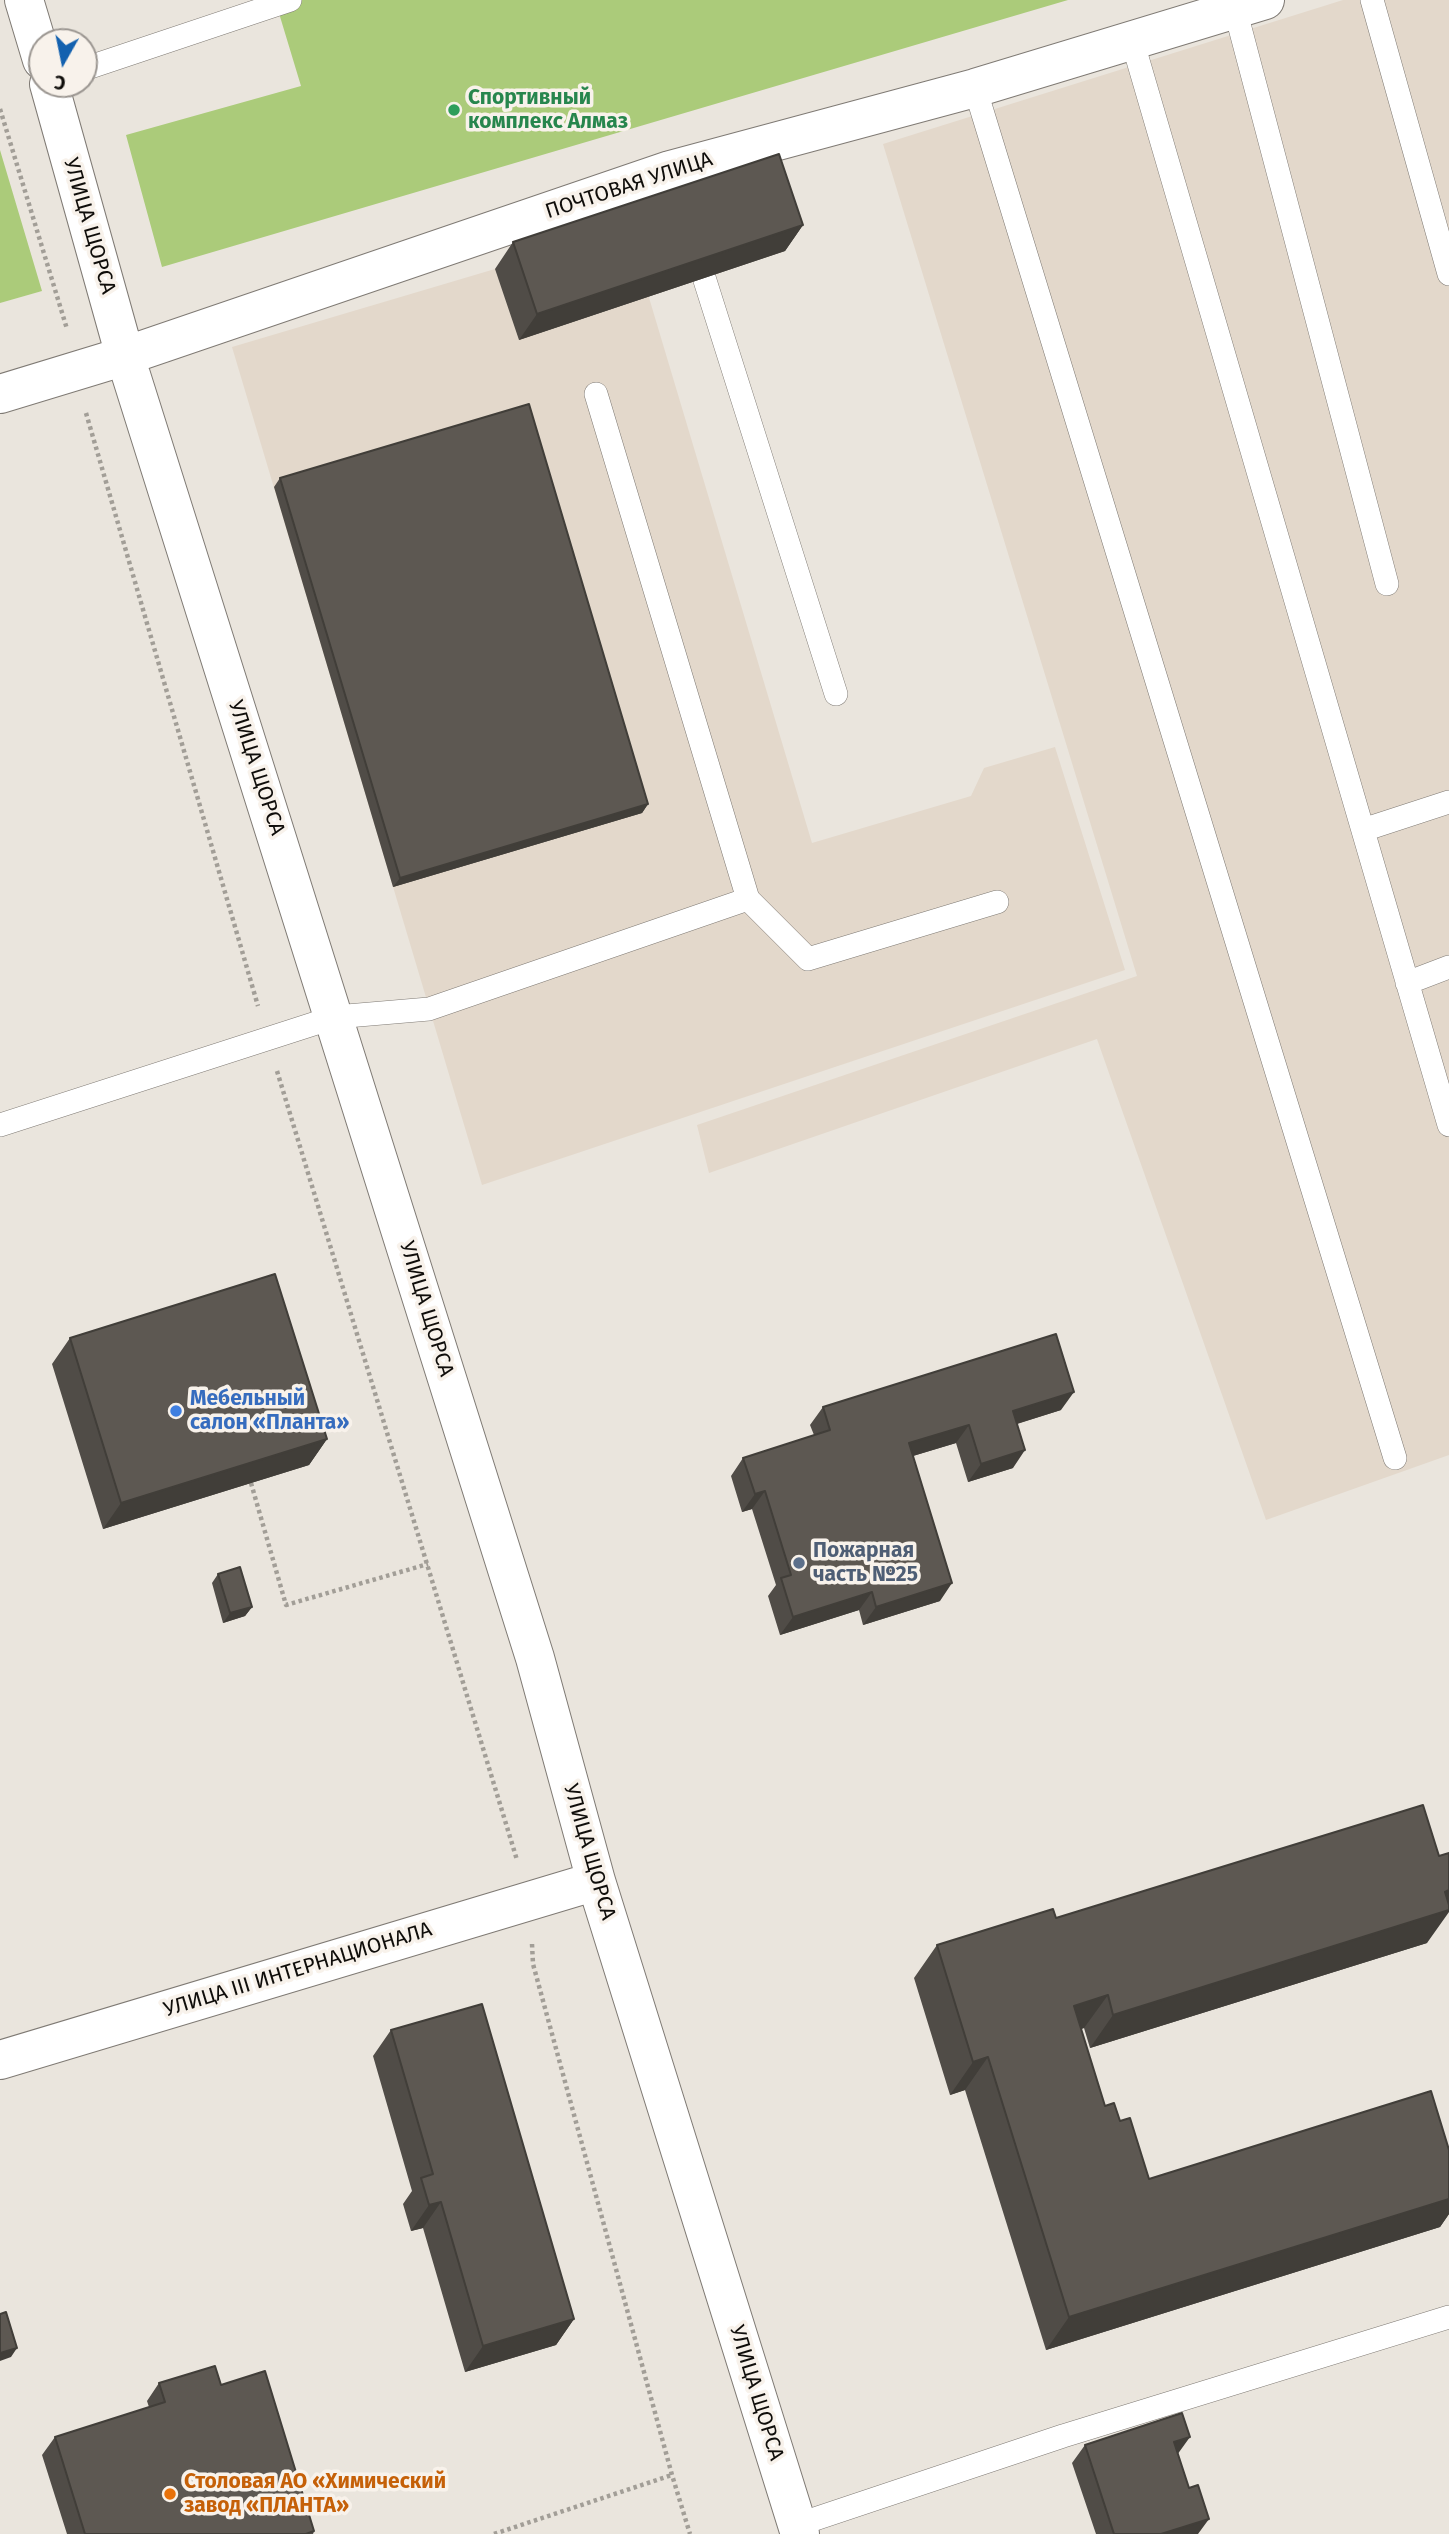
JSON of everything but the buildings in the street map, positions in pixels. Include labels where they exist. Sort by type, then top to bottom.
[{"type":"street","points":[[24,0],[32,28]]},
{"type":"street","name":"ПОЧТОВАЯ УЛИЦА","points":[[0,394],[1250,4]]},
{"type":"street","name":"УЛИЦА ЩОРСА","points":[[53,98],[125,356],[535,1658],[596,1881],[799,2530]]},
{"type":"street","name":"УЛИЦА III ИНТЕРНАЦИОНАЛА","points":[[0,2060],[596,1881]]},
{"type":"lane","points":[[98,64],[289,0]]},
{"type":"lane","points":[[1372,0],[1449,274]]},
{"type":"lane","points":[[1250,4],[1387,584]]},
{"type":"lane","points":[[1132,40],[1449,1123]]},
{"type":"lane","points":[[975,88],[1395,1458]]},
{"type":"lane","points":[[686,222],[836,694]]},
{"type":"lane","points":[[596,394],[748,899],[808,959],[997,902]]},
{"type":"lane","points":[[1363,830],[1449,802]]},
{"type":"lane","points":[[0,1125],[335,1017],[429,1009],[748,899]]},
{"type":"lane","points":[[1408,983],[1449,967]]},
{"type":"lane","points":[[799,2530],[1063,2435],[1449,2317]]},
{"type":"path","points":[[0,109],[69,335],[75,372],[267,1037],[530,1901],[533,1964],[690,2534]]},
{"type":"path","points":[[251,1483],[286,1605],[428,1564]]},
{"type":"path","points":[[494,2534],[672,2475]]},
{"type":"shaded area","points":[[1343,0],[1449,0],[1449,1455],[1266,1520],[1097,1039],[709,1173],[697,1125],[1137,976],[883,144]]},
{"type":"shaded area","points":[[627,224],[812,843],[971,796],[984,768],[1055,747],[1125,970],[482,1185],[232,347],[495,269]]},
{"type":"green space","name":"Спортивный комплекс Алмаз","points":[[275,0],[1068,0],[162,267],[126,135],[301,86]]},
{"type":"green space","points":[[0,150],[42,291],[0,303]]},
{"type":"place","name":"Спортивный комплекс Алмаз","points":[[454,110]]},
{"type":"place","name":"Мебельный салон «Планта»","points":[[176,1411]]},
{"type":"place","name":"Пожарная часть №25","points":[[799,1563]]},
{"type":"place","name":"Столовая АО «Химический завод «ПЛАНТА»","points":[[170,2494]]}]
